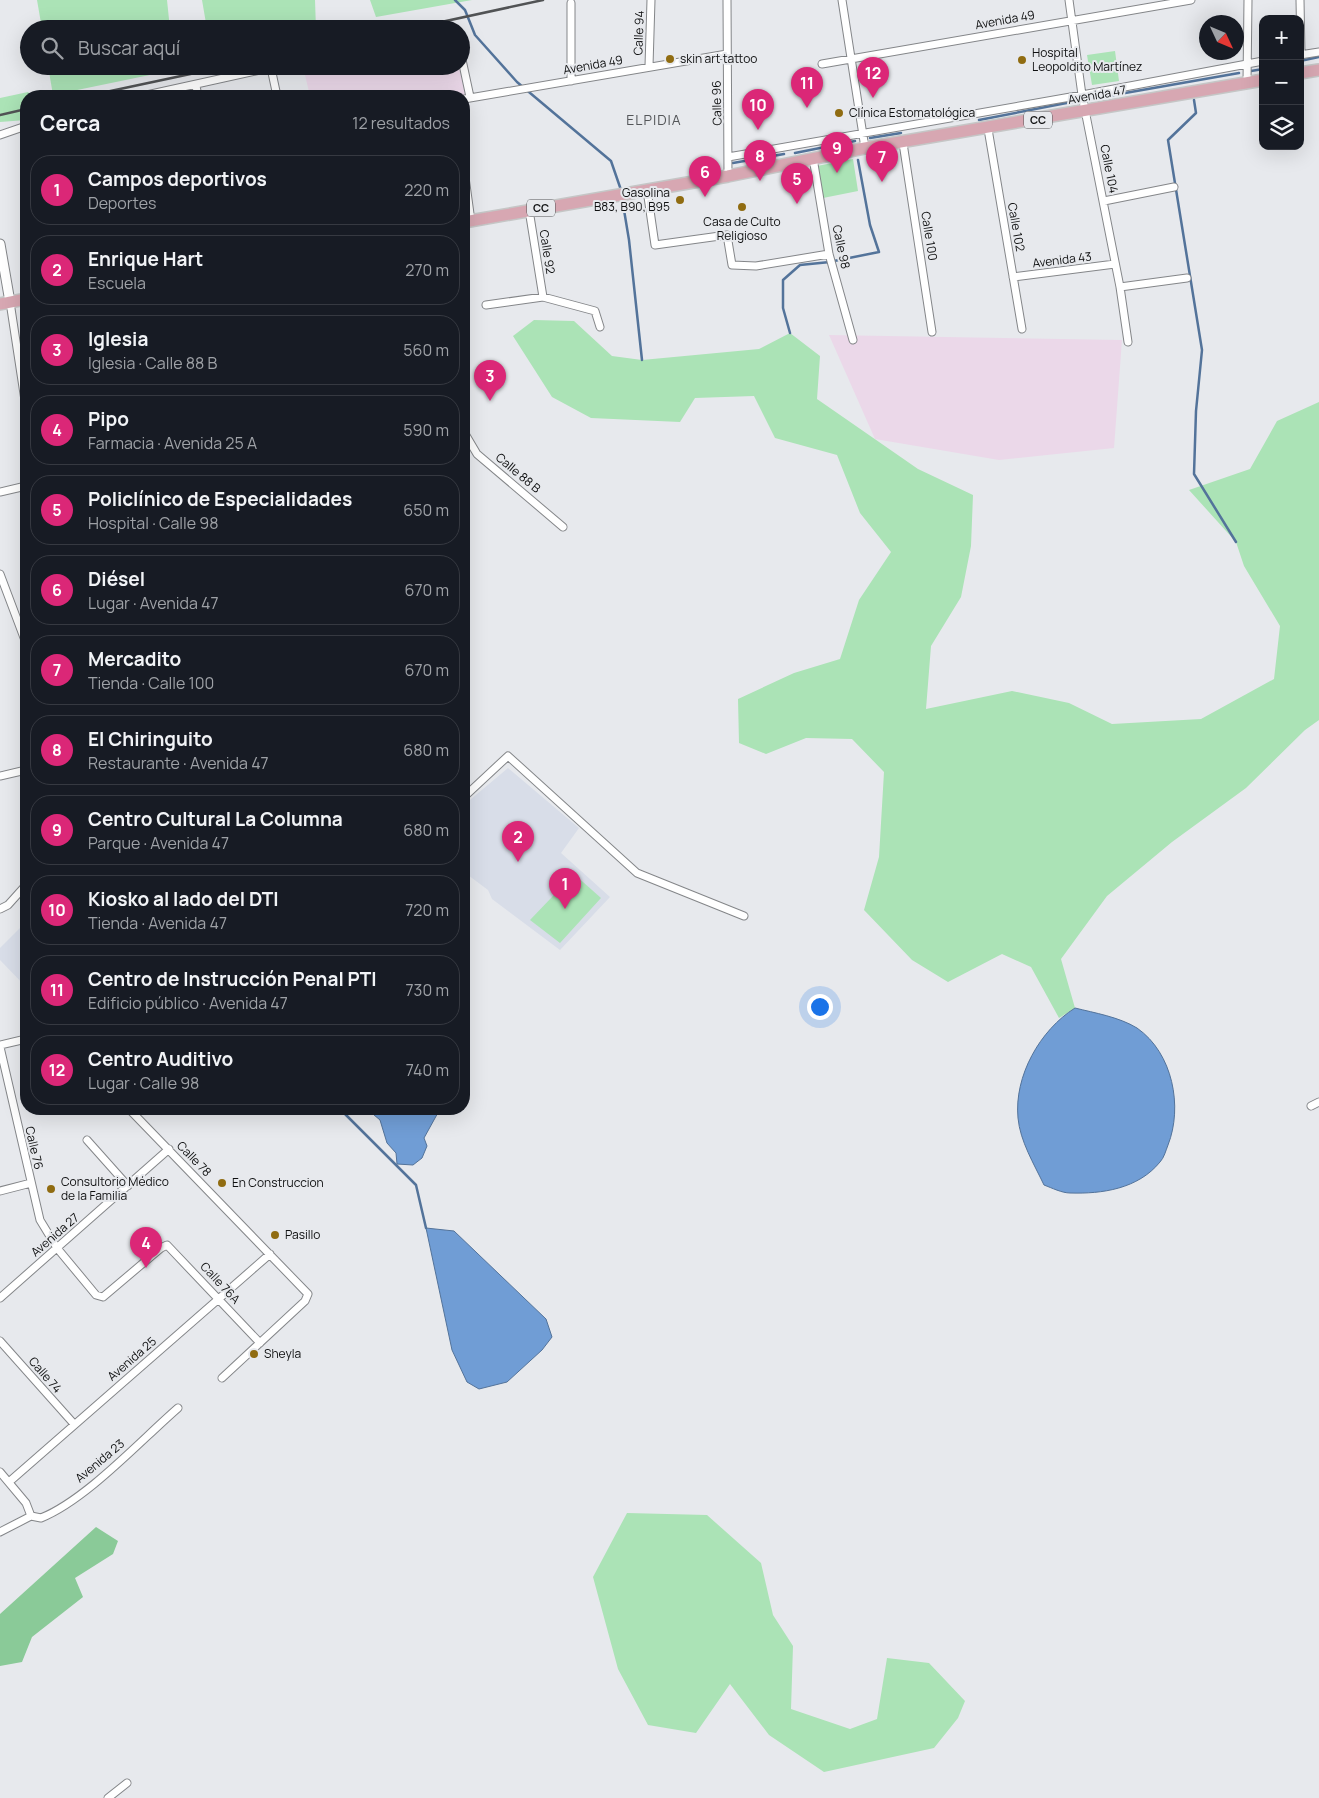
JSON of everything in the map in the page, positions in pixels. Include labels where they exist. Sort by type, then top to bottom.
[{"type":"main road","points":[[1304,72],[1319,70]]},
{"type":"main road","name":"Avenida 47","points":[[470,220],[728,176],[864,148],[904,143],[1259,80]]},
{"type":"main road","points":[[5,303],[20,300]]},
{"type":"street","name":"Calle 94","points":[[649,66],[651,0]]},
{"type":"street","name":"Calle 96","points":[[727,0],[728,176]]},
{"type":"street","points":[[842,0],[864,148]]},
{"type":"street","name":"Calle 104","points":[[1069,0],[1082,96],[1104,201],[1128,342]]},
{"type":"street","name":"Avenida 49","points":[[822,64],[1072,19],[1191,0]]},
{"type":"street","points":[[1247,82],[1248,0]]},
{"type":"street","points":[[1300,0],[1300,15]]},
{"type":"street","points":[[571,4],[571,81]]},
{"type":"street","points":[[1304,54],[1319,52]]},
{"type":"street","name":"Avenida 49","points":[[470,98],[727,54]]},
{"type":"street","name":"Avenida 47","points":[[728,157],[1082,96],[1259,61]]},
{"type":"street","points":[[174,90],[242,75]]},
{"type":"street","points":[[276,75],[277,90]]},
{"type":"street","points":[[464,75],[466,90]]},
{"type":"street","points":[[196,86],[197,90]]},
{"type":"street","points":[[944,119],[946,135]]},
{"type":"street","points":[[0,135],[20,128]]},
{"type":"street","name":"Calle 102","points":[[988,128],[1022,329]]},
{"type":"street","name":"Calle 100","points":[[904,143],[932,332]]},
{"type":"street","name":"Calle 98","points":[[813,158],[829,254],[853,340]]},
{"type":"street","points":[[1104,201],[1174,187]]},
{"type":"street","points":[[647,190],[655,245],[727,235],[732,265],[756,266],[829,254]]},
{"type":"street","name":"Calle 92","points":[[529,210],[542,296]]},
{"type":"street","points":[[0,244],[5,303],[20,377]]},
{"type":"street","name":"Avenida 43","points":[[1013,277],[1115,264]]},
{"type":"street","points":[[1120,287],[1187,278]]},
{"type":"street","points":[[486,306],[542,296],[595,311],[600,327]]},
{"type":"street","name":"Calle 88 B","points":[[470,442],[477,454],[563,527]]},
{"type":"street","points":[[0,492],[20,487]]},
{"type":"street","points":[[0,574],[20,627]]},
{"type":"street","points":[[470,791],[508,756],[637,873],[744,916]]},
{"type":"street","points":[[0,776],[20,771]]},
{"type":"street","points":[[0,909],[8,905],[20,892]]},
{"type":"street","points":[[0,1046],[20,1041]]},
{"type":"street","name":"Calle 76","points":[[0,1046],[40,1220],[57,1248],[96,1295]]},
{"type":"street","points":[[1311,1106],[1319,1102]]},
{"type":"street","name":"Calle 78","points":[[135,1115],[306,1290],[308,1297],[305,1301],[260,1343]]},
{"type":"street","points":[[87,1140],[128,1186]]},
{"type":"street","name":"Avenida 27","points":[[0,1298],[169,1149]]},
{"type":"street","points":[[0,1191],[30,1183]]},
{"type":"street","name":"Calle 76A","points":[[96,1295],[103,1297],[167,1245],[220,1298],[260,1343]]},
{"type":"street","name":"Avenida 25","points":[[9,1482],[270,1254]]},
{"type":"street","name":"Calle 74","points":[[0,1340],[74,1424]]},
{"type":"street","points":[[222,1378],[260,1343]]},
{"type":"street","name":"Avenida 23","points":[[31,1516],[41,1518],[62,1507],[98,1479],[178,1408]]},
{"type":"street","points":[[0,1472],[26,1503],[31,1516],[0,1532]]},
{"type":"street","points":[[108,1798],[127,1784]]},
{"type":"shaded area","points":[[305,75],[461,75],[464,90],[309,90]]},
{"type":"shaded area","points":[[829,335],[1122,340],[1114,448],[999,460],[875,439]]},
{"type":"shaded area","points":[[508,768],[579,828],[561,853],[610,897],[560,950],[492,899],[488,890],[470,876],[470,800]]},
{"type":"shaded area","points":[[20,928],[20,981],[0,960],[0,948]]},
{"type":"green space","points":[[37,0],[167,0],[169,20],[40,20]]},
{"type":"green space","points":[[202,0],[315,0],[316,20],[205,20]]},
{"type":"green space","points":[[370,0],[472,0],[376,17]]},
{"type":"green space","points":[[1115,51],[1119,81],[1092,85],[1087,55]]},
{"type":"green space","points":[[50,75],[150,75],[77,90],[52,90]]},
{"type":"green space","points":[[20,94],[20,120],[0,122],[0,98]]},
{"type":"green space","points":[[853,159],[858,191],[823,198],[817,166]]},
{"type":"green space","points":[[534,320],[574,321],[612,356],[642,360],[759,349],[790,333],[820,356],[817,399],[918,469],[973,495],[971,546],[961,597],[931,646],[926,709],[1012,691],[1069,703],[1112,724],[1201,719],[1274,679],[1280,626],[1244,566],[1236,542],[1189,490],[1250,469],[1277,421],[1319,402],[1319,720],[1305,730],[1246,788],[1172,842],[1107,896],[1061,959],[1075,1008],[1059,1018],[1031,967],[1002,954],[948,982],[912,960],[864,910],[879,857],[884,772],[852,739],[806,738],[766,754],[739,743],[738,699],[794,673],[840,659],[859,600],[891,552],[860,513],[837,455],[775,438],[754,396],[695,398],[680,422],[591,418],[552,397],[513,336]]},
{"type":"green space","points":[[574,874],[601,898],[560,943],[530,920]]},
{"type":"green space","points":[[627,1513],[707,1515],[761,1563],[773,1615],[793,1646],[791,1709],[850,1729],[877,1719],[887,1658],[929,1663],[965,1701],[958,1718],[934,1748],[824,1772],[769,1735],[730,1684],[696,1733],[648,1725],[618,1669],[593,1577]]},
{"type":"green space","points":[[96,1527],[118,1541],[113,1554],[75,1578],[83,1597],[32,1637],[22,1662],[0,1666],[0,1614]]},
{"type":"water","points":[[1075,1008],[1115,1018],[1137,1028],[1159,1051],[1167,1066],[1172,1082],[1175,1114],[1163,1158],[1151,1171],[1141,1178],[1130,1184],[1107,1191],[1067,1193],[1044,1185],[1028,1152],[1019,1127],[1018,1102],[1020,1086],[1032,1055],[1051,1029],[1062,1017]]},
{"type":"water","points":[[374,1115],[437,1115],[424,1138],[427,1146],[422,1158],[413,1165],[397,1164],[396,1153],[387,1143],[380,1120]]},
{"type":"water","points":[[426,1228],[454,1231],[546,1319],[552,1337],[542,1350],[507,1382],[479,1389],[467,1382],[452,1350]]},
{"type":"waterway","points":[[455,0],[465,10],[469,20]]},
{"type":"waterway","points":[[470,22],[475,35],[517,82],[611,161],[621,190]]},
{"type":"waterway","points":[[1304,60],[1319,57]]},
{"type":"waterway","points":[[1251,71],[1259,70]]},
{"type":"waterway","points":[[1091,99],[1239,73]]},
{"type":"waterway","points":[[1194,100],[1196,113],[1168,140],[1202,350],[1196,411],[1194,474],[1236,542]]},
{"type":"waterway","points":[[979,120],[1077,101]]},
{"type":"waterway","points":[[870,138],[901,133]]},
{"type":"waterway","points":[[795,153],[855,141]]},
{"type":"waterway","points":[[733,163],[784,154]]},
{"type":"waterway","points":[[834,261],[879,252],[870,225],[858,160]]},
{"type":"waterway","points":[[622,198],[629,240],[642,360]]},
{"type":"waterway","points":[[790,333],[783,308],[783,280],[800,265],[830,262]]},
{"type":"waterway","points":[[346,1115],[416,1185],[426,1228]]},
{"type":"railway","points":[[451,20],[543,0]]},
{"type":"railway","points":[[115,90],[186,75]]},
{"type":"railway","points":[[0,115],[20,110]]},
{"type":"place","name":"skin art tattoo","points":[[670,59]]},
{"type":"place","name":"Hospital Leopoldito Martínez","points":[[1022,60]]},
{"type":"place","name":"Centro Auditivo","points":[[873,98]]},
{"type":"place","name":"Centro de Instrucción Penal PTI","points":[[807,108]]},
{"type":"place","name":"Clínica Estomatológica","points":[[839,113]]},
{"type":"place","name":"Kiosko al lado del DTI","points":[[758,130]]},
{"type":"place","name":"Centro Cultural La Columna","points":[[837,173]]},
{"type":"place","name":"El Chiringuito","points":[[760,181]]},
{"type":"place","name":"Mercadito","points":[[882,182]]},
{"type":"place","name":"Diésel","points":[[705,197]]},
{"type":"place","name":"Gasolina B83, B90, B95","points":[[680,200]]},
{"type":"place","name":"Policlínico de Especialidades","points":[[797,204]]},
{"type":"place","name":"Casa de Culto Religioso","points":[[742,207]]},
{"type":"place","name":"Iglesia","points":[[490,401]]},
{"type":"place","name":"Enrique Hart","points":[[518,862]]},
{"type":"place","name":"Campos deportivos","points":[[565,909]]},
{"type":"place","name":"En Construccion","points":[[222,1183]]},
{"type":"place","name":"Consultorio Médico de la Familia","points":[[51,1189]]},
{"type":"place","name":"Pasillo","points":[[275,1235]]},
{"type":"place","name":"Pipo","points":[[146,1268]]},
{"type":"place","name":"Sheyla","points":[[254,1354]]},
{"type":"district","name":"ELPIDIA","points":[[654,120]]}]
